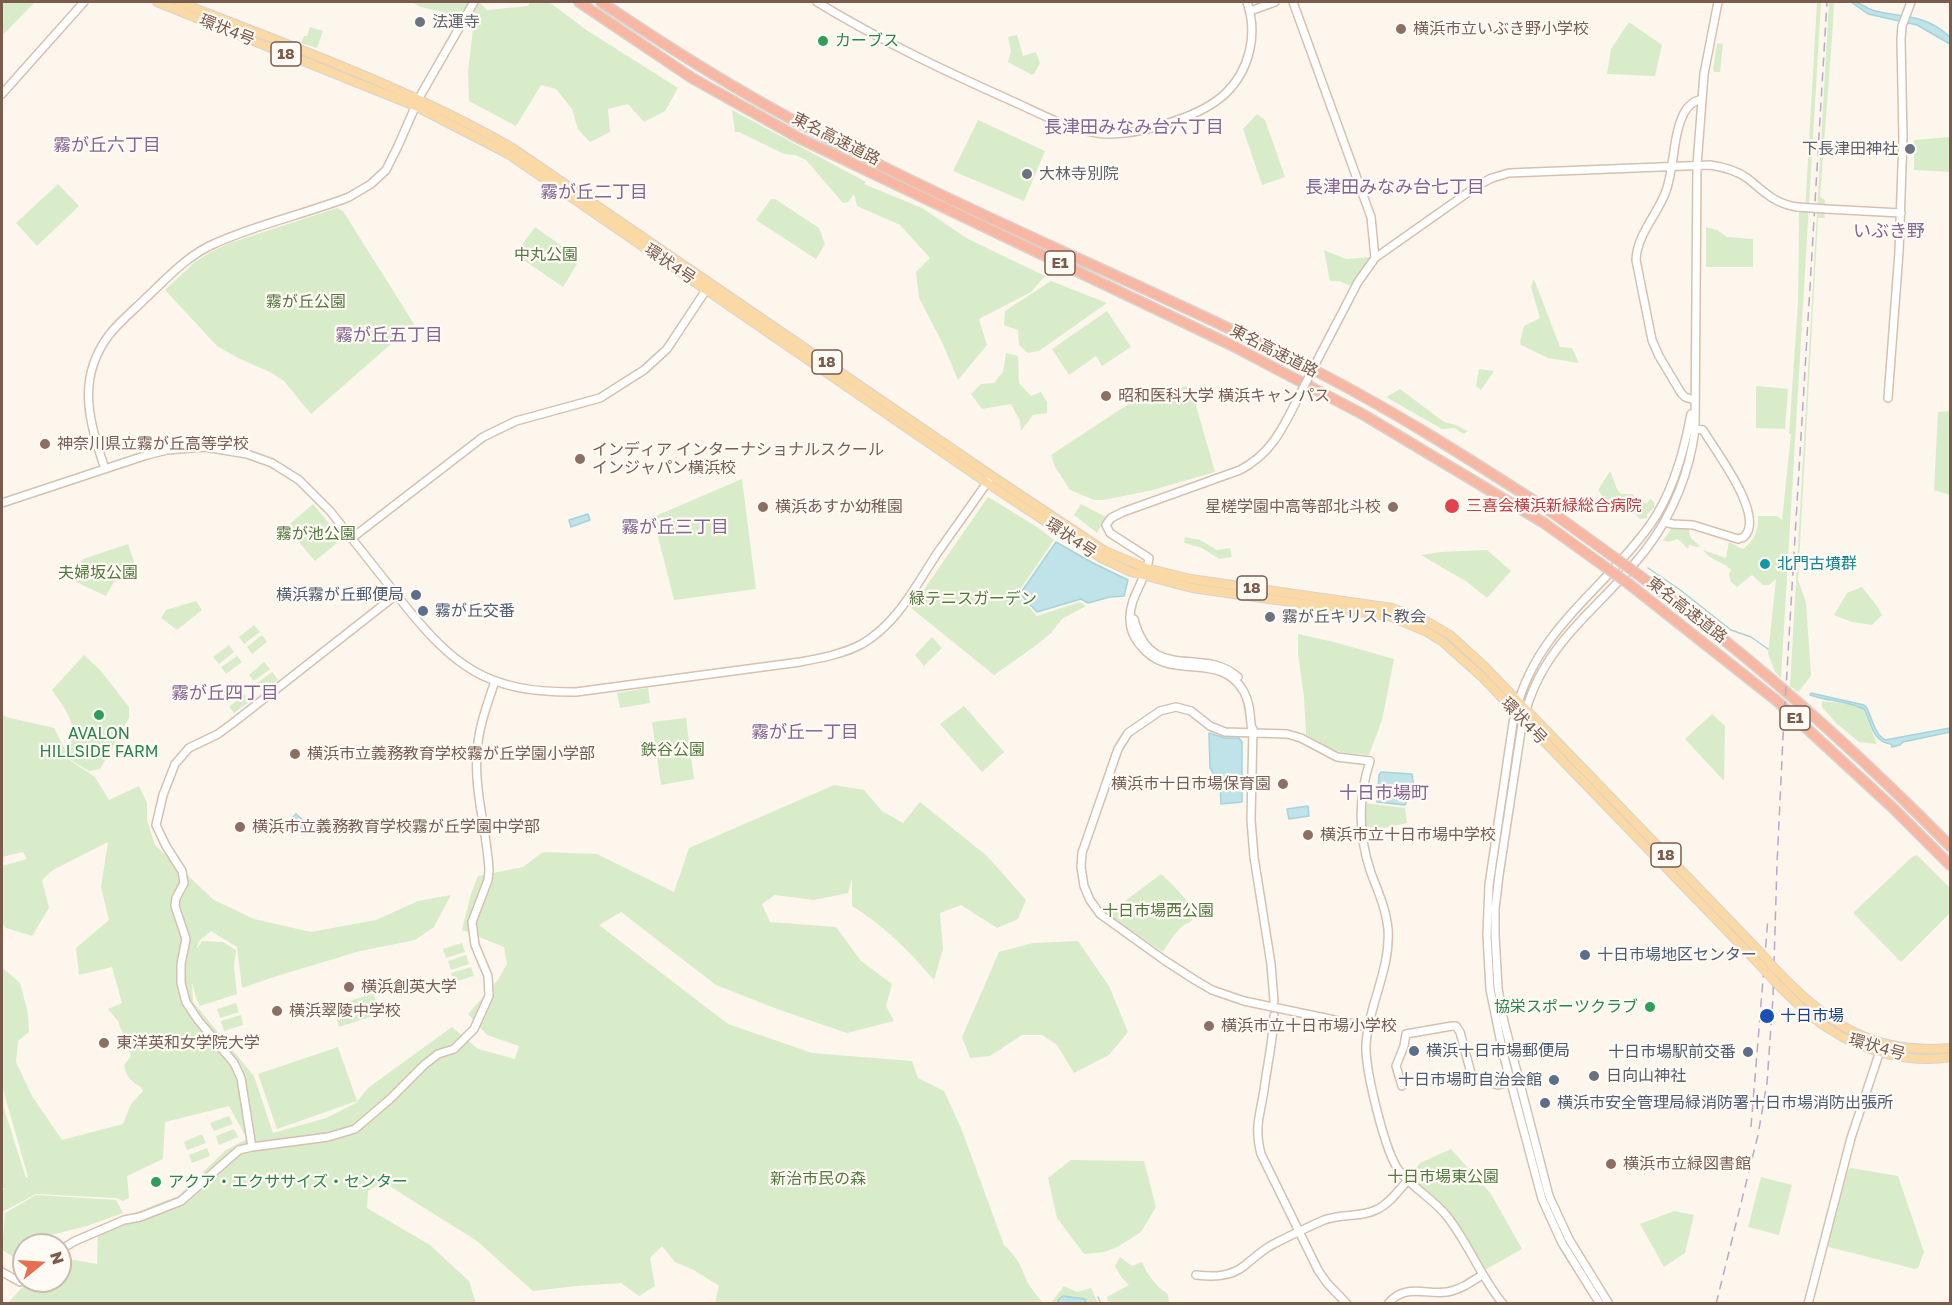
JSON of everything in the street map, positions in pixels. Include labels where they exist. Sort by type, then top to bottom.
[{"type":"highway","name":"東名高速道路","points":[[579,2],[692,78],[770,123],[1241,350],[1373,421],[1544,523],[1629,584],[1777,701],[1885,800],[1950,865]]},
{"type":"highway","name":"東名高速道路","points":[[601,2],[700,66],[811,130],[1301,363],[1436,440],[1550,512],[1712,630],[1779,686],[1892,788],[1950,846]]},
{"type":"main road","name":"環状4号","points":[[157,2],[417,102]]},
{"type":"main road","name":"環状4号","points":[[179,2],[417,102],[508,154],[709,286],[990,479],[1105,551],[1145,572],[1192,588],[1372,612],[1405,622],[1427,632],[1456,652],[1778,985],[1828,1029],[1850,1041],[1880,1051],[1925,1058],[1950,1057]]},
{"type":"main road","name":"環状4号","points":[[1145,572],[1374,605],[1406,613],[1450,635],[1526,709],[1812,1006],[1854,1033],[1880,1042],[1924,1049],[1950,1048]]},
{"type":"street","points":[[2,94],[84,2]]},
{"type":"street","points":[[105,469],[89,414],[87,398],[90,372],[111,333],[167,278],[203,249],[227,238],[349,197],[371,184],[386,170],[417,102],[474,2]]},
{"type":"street","points":[[817,2],[892,45],[988,90],[1072,127],[1108,135],[1133,133],[1154,127],[1199,111],[1222,97],[1231,88],[1248,57],[1252,35],[1247,2]]},
{"type":"street","points":[[1250,11],[1275,2]]},
{"type":"street","points":[[1293,2],[1371,217],[1375,258]]},
{"type":"street","points":[[1609,1304],[1569,1239],[1543,1177],[1502,1011],[1496,969],[1495,935],[1499,875],[1523,720],[1535,686],[1552,653],[1648,547],[1664,522],[1688,466],[1695,429],[1697,165],[1707,52],[1718,2]]},
{"type":"street","points":[[1888,398],[1901,213],[1902,26],[1911,2]]},
{"type":"street","points":[[1694,400],[1681,393],[1652,340],[1636,260],[1637,246],[1665,194],[1684,113],[1694,101],[1702,99]]},
{"type":"street","points":[[1274,1000],[1252,838],[1254,709],[1249,691],[1244,682],[1230,671],[1217,665],[1176,662],[1167,659],[1152,651],[1140,637],[1132,605],[1149,558],[1110,533],[1107,529],[1108,522],[1123,512],[1240,470],[1252,464],[1271,447],[1280,434],[1358,282],[1375,258],[1480,184],[1492,178],[1509,173],[1710,165],[1730,169],[1747,178],[1776,202],[1797,207],[1901,213]]},
{"type":"street","points":[[351,538],[483,437],[516,421],[600,398],[645,370],[667,349],[709,286]]},
{"type":"street","points":[[1600,1304],[1562,1243],[1548,1215],[1536,1180],[1510,1081],[1492,1005],[1488,969],[1490,874],[1518,701],[1537,659],[1553,634],[1627,555],[1651,525],[1662,506],[1682,455],[1694,400]]},
{"type":"street","points":[[1664,522],[1693,525],[1738,539],[1744,537],[1750,527],[1751,518],[1743,496],[1703,430],[1695,429]]},
{"type":"street","points":[[2,503],[147,455],[184,448],[205,447],[247,454],[272,463],[299,480],[330,511],[428,634],[445,651],[476,673],[519,689],[576,692],[800,662],[849,650],[872,638],[891,621],[990,479]]},
{"type":"street","points":[[252,1147],[241,1078],[234,1063],[186,1002],[181,983],[181,964],[186,939],[175,906],[176,898],[184,883],[182,871],[156,825],[158,817],[170,775],[175,764],[189,748],[218,734],[233,723],[396,595]]},
{"type":"street","points":[[72,1243],[124,1220],[140,1217],[181,1201],[239,1150],[328,1137],[355,1129],[424,1065],[438,1054],[454,1049],[474,1029],[489,996],[488,976],[472,934],[472,922],[488,880],[489,870],[477,773],[477,755],[481,725],[495,681]]},
{"type":"street","points":[[1368,1027],[1254,1004],[1212,990],[1164,960],[1100,914],[1086,893],[1082,879],[1082,853],[1118,749],[1128,734],[1160,711],[1176,707],[1191,711],[1217,730],[1296,736],[1337,758],[1370,761],[1360,815],[1362,836],[1367,860],[1382,900],[1388,927],[1388,939],[1385,963],[1368,1027],[1366,1048],[1369,1074],[1390,1155],[1399,1171],[1447,1216],[1482,1275],[1503,1304]]},
{"type":"street","points":[[1274,1016],[1257,1126],[1257,1140],[1261,1154],[1318,1270],[1347,1304]]},
{"type":"street","points":[[1402,1086],[1396,1066],[1406,1034],[1452,1026],[1456,1026],[1461,1032],[1472,1077],[1495,1085],[1510,1081]]},
{"type":"street","points":[[1808,1304],[1851,1138],[1880,1051],[1880,1042]]},
{"type":"street","points":[[1517,1107],[1525,1105]]},
{"type":"street","points":[[1196,1275],[1217,1277],[1239,1270],[1261,1251],[1332,1217],[1361,1215],[1376,1210],[1388,1202],[1408,1180]]},
{"type":"street","points":[[1388,1304],[1396,1295],[1404,1291],[1445,1293],[1461,1288],[1482,1275]]},
{"type":"green space","points":[[2,2],[35,2],[2,36]]},
{"type":"green space","points":[[411,2],[479,2],[487,10],[528,6],[530,2],[549,2],[588,31],[678,88],[665,111],[644,122],[628,104],[608,109],[610,132],[590,142],[578,129],[572,109],[556,89],[541,85],[516,126],[469,101],[468,72],[474,20],[421,7]]},
{"type":"green space","points":[[1817,2],[1821,2],[1781,678],[1775,672],[1768,654],[1776,579],[1769,585],[1763,585],[1752,575],[1737,587],[1731,582],[1729,575],[1731,570],[1703,550],[1726,558],[1729,542],[1743,549],[1750,542],[1757,530],[1758,516],[1777,516],[1782,520],[1791,434],[1789,434],[1798,303],[1799,213],[1805,211]]},
{"type":"green space","points":[[1829,2],[1834,2],[1833,24],[1820,197],[1825,200],[1825,205],[1819,204],[1819,212],[1824,212],[1825,218],[1818,218],[1798,580],[1806,602],[1811,676],[1798,692],[1790,686]]},
{"type":"green space","points":[[1629,22],[1662,45],[1655,76],[1607,74],[1611,49]]},
{"type":"green space","points":[[310,27],[323,31],[317,48],[301,43]]},
{"type":"green space","points":[[1017,35],[1023,56],[1036,52],[1040,63],[1032,75],[1008,62],[1011,51],[1008,37]]},
{"type":"green space","points":[[1717,43],[1723,44],[1720,72],[1714,72],[1713,69]]},
{"type":"green space","points":[[732,110],[866,182],[864,184],[922,208],[968,239],[1045,276],[1031,292],[979,319],[987,345],[958,380],[942,342],[919,298],[916,272],[930,258],[900,225],[857,206],[854,194],[848,202],[843,203],[806,160],[795,155],[784,154],[735,132]]},
{"type":"green space","points":[[1257,114],[1265,120],[1285,177],[1262,185],[1243,129]]},
{"type":"green space","points":[[978,120],[1045,151],[1024,201],[953,171]]},
{"type":"green space","points":[[1950,137],[1950,172],[1914,170],[1914,140]]},
{"type":"green space","points":[[58,184],[79,206],[37,246],[16,223]]},
{"type":"green space","points":[[771,199],[775,199],[819,228],[825,244],[816,259],[756,220]]},
{"type":"green space","name":"霧が丘公園","points":[[337,208],[343,211],[414,324],[311,414],[284,381],[217,346],[165,290],[195,262],[209,253],[230,243]]},
{"type":"green space","name":"中丸公園","points":[[535,227],[580,259],[563,287],[515,254]]},
{"type":"green space","points":[[1706,227],[1717,230],[1727,237],[1753,239],[1753,267],[1706,267]]},
{"type":"green space","points":[[1324,250],[1346,259],[1372,257],[1353,287],[1339,281],[1330,281]]},
{"type":"green space","points":[[1534,279],[1560,347],[1572,348],[1579,363],[1548,358],[1521,345],[1524,326],[1540,318],[1531,287]]},
{"type":"green space","points":[[1051,281],[1107,303],[1039,351],[1028,353],[1019,345],[1018,330],[1004,325],[1005,311]]},
{"type":"green space","points":[[1107,311],[1131,347],[1102,366],[1096,356],[1069,375],[1052,349]]},
{"type":"green space","points":[[1006,353],[1018,356],[1019,383],[1031,396],[1041,392],[1047,402],[1047,413],[1033,415],[1021,431],[1020,421],[1011,404],[982,409],[971,394],[981,384],[994,383],[1003,372]]},
{"type":"green space","points":[[1479,369],[1494,371],[1481,390],[1476,386]]},
{"type":"green space","points":[[1185,386],[1191,388],[1215,472],[1153,490],[1103,500],[1094,500],[1070,490],[1055,467],[1051,455],[1133,401]]},
{"type":"green space","points":[[1756,387],[1788,389],[1785,429],[1756,428]]},
{"type":"green space","points":[[1400,389],[1444,422],[1468,431],[1464,434],[1454,428],[1442,429],[1386,397]]},
{"type":"green space","points":[[1950,411],[1950,495],[1934,490],[1938,412]]},
{"type":"green space","points":[[1610,471],[1621,494],[1633,494],[1636,503],[1647,503],[1650,499],[1654,502],[1654,508],[1647,514],[1647,518],[1640,519],[1624,504],[1607,501],[1602,496],[1598,490]]},
{"type":"green space","points":[[742,479],[756,589],[674,600],[653,517]]},
{"type":"green space","name":"緑テニスガーデン","points":[[988,497],[1054,540],[1017,594],[1037,616],[1080,602],[1086,606],[1062,619],[1038,644],[994,675],[911,608]]},
{"type":"green space","name":"霧が池公園","points":[[313,504],[342,539],[315,561],[286,527]]},
{"type":"green space","points":[[1081,504],[1106,517],[1097,533],[1074,515]]},
{"type":"green space","points":[[1688,527],[1691,538],[1700,546],[1689,545],[1688,549],[1678,539],[1668,542],[1663,540],[1672,528]]},
{"type":"green space","points":[[1185,537],[1200,540],[1217,550],[1230,548],[1232,557],[1219,559],[1202,548],[1184,543]]},
{"type":"green space","name":"夫婦坂公園","points":[[128,544],[138,573],[114,582],[106,596],[72,580],[83,559]]},
{"type":"green space","points":[[1487,550],[1511,571],[1487,598],[1467,582],[1421,555],[1441,552]]},
{"type":"green space","points":[[1862,587],[1882,615],[1872,625],[1852,622],[1834,615],[1847,593]]},
{"type":"green space","points":[[196,601],[202,610],[177,630],[161,618],[166,610]]},
{"type":"green space","points":[[254,625],[260,632],[244,644],[239,637]]},
{"type":"green space","points":[[1298,634],[1394,659],[1382,720],[1369,755],[1336,750],[1306,734]]},
{"type":"green space","points":[[262,635],[267,642],[252,654],[247,647]]},
{"type":"green space","points":[[932,637],[942,648],[924,666],[915,655]]},
{"type":"green space","points":[[229,645],[234,652],[219,664],[213,657]]},
{"type":"green space","name":"AVALON HILLSIDE FARM","points":[[84,655],[101,671],[129,707],[129,718],[100,769],[89,771],[71,760],[66,747],[71,745],[73,730],[65,709],[52,690]]},
{"type":"green space","points":[[237,656],[242,662],[226,674],[221,667]]},
{"type":"green space","points":[[264,662],[270,669],[254,681],[249,675]]},
{"type":"green space","points":[[272,672],[278,680],[262,692],[256,684]]},
{"type":"green space","points":[[237,684],[242,691],[228,703],[223,696]]},
{"type":"green space","points":[[648,688],[650,703],[620,708],[617,693]]},
{"type":"green space","points":[[244,694],[250,701],[234,713],[229,707]]},
{"type":"green space","points":[[1822,701],[1848,704],[1863,709],[1877,744],[1859,742],[1836,723],[1822,707]]},
{"type":"green space","points":[[964,706],[1004,752],[982,772],[940,724]]},
{"type":"green space","name":"新治市民の森","points":[[2,714],[6,717],[54,728],[71,761],[95,777],[109,800],[139,786],[147,803],[147,820],[155,845],[214,900],[254,919],[311,932],[376,920],[418,901],[451,895],[434,927],[415,940],[360,951],[242,988],[237,947],[211,931],[198,942],[197,949],[202,941],[223,942],[236,950],[234,967],[237,994],[200,1006],[192,982],[193,1002],[254,1076],[273,1133],[326,1118],[356,1103],[368,1088],[452,1027],[478,1049],[515,1059],[519,1046],[487,1035],[468,1014],[498,980],[507,964],[504,947],[462,930],[478,876],[523,867],[543,852],[597,854],[674,892],[689,848],[834,785],[864,790],[882,811],[903,823],[920,802],[987,856],[1026,900],[1018,919],[997,928],[961,905],[940,913],[943,949],[934,980],[896,940],[876,922],[852,906],[852,878],[848,893],[814,900],[775,895],[762,904],[770,922],[836,927],[861,961],[892,984],[886,1006],[894,1021],[847,1033],[716,985],[621,912],[599,925],[728,1024],[812,1053],[912,1061],[918,1078],[944,1091],[961,1128],[1004,1245],[1016,1258],[1028,1283],[1043,1303],[715,1303],[719,1286],[694,1270],[675,1262],[662,1246],[650,1258],[655,1286],[639,1296],[621,1283],[533,1291],[477,1241],[383,1182],[368,1191],[367,1208],[430,1245],[469,1281],[476,1303],[8,1303],[17,1293],[72,1293],[72,1261],[97,1264],[98,1227],[178,1196],[226,1150],[247,1139],[229,1106],[165,1122],[163,1159],[127,1176],[129,1198],[123,1201],[116,1198],[36,1194],[2,1212],[2,1191],[6,1188],[2,1189],[2,1102],[26,1178],[28,1177],[2,1086],[2,970],[4,969],[20,983],[28,1013],[29,1032],[18,1041],[16,1062],[32,1096],[62,1140],[123,1124],[131,1104],[143,1091],[126,1072],[124,1065],[131,1056],[118,1021],[108,1009],[122,1003],[112,967],[79,975],[76,948],[109,920],[101,887],[108,842],[53,870],[42,880],[49,908],[32,936],[6,928],[2,923],[2,866],[27,859],[23,852],[2,857]]},
{"type":"green space","points":[[1712,714],[1725,726],[1724,781],[1685,739]]},
{"type":"green space","name":"鉄谷公園","points":[[686,718],[694,779],[661,785],[652,722]]},
{"type":"green space","points":[[1365,803],[1405,808],[1407,823],[1366,832]]},
{"type":"green space","points":[[1917,855],[1950,888],[1950,913],[1901,962],[1853,913],[1912,857]]},
{"type":"green space","name":"十日市場西公園","points":[[1161,874],[1188,902],[1193,915],[1191,921],[1175,934],[1163,952],[1111,917],[1109,913]]},
{"type":"green space","points":[[1078,941],[1109,986],[1128,1032],[1109,1055],[1074,1073],[1057,1045],[1042,1035],[1022,1035],[990,1056],[970,1058],[962,1037],[999,952],[1033,943]]},
{"type":"green space","points":[[462,943],[465,952],[446,958],[443,949]]},
{"type":"green space","points":[[466,955],[469,964],[451,970],[448,961]]},
{"type":"green space","points":[[471,967],[474,976],[454,982],[451,973]]},
{"type":"green space","points":[[374,994],[380,1014],[339,1027],[333,1006]]},
{"type":"green space","points":[[236,1003],[239,1012],[220,1018],[217,1009]]},
{"type":"green space","points":[[241,1015],[243,1025],[224,1031],[221,1021]]},
{"type":"green space","points":[[338,1047],[357,1101],[277,1129],[258,1074]]},
{"type":"green space","points":[[229,1116],[233,1124],[214,1131],[210,1123]]},
{"type":"green space","points":[[234,1129],[238,1137],[219,1145],[216,1136]]},
{"type":"green space","points":[[202,1134],[206,1143],[187,1150],[184,1142]]},
{"type":"green space","points":[[207,1148],[210,1156],[192,1163],[189,1155]]},
{"type":"green space","name":"十日市場東公園","points":[[1451,1149],[1491,1194],[1522,1249],[1483,1271],[1447,1212],[1409,1177],[1420,1163]]},
{"type":"green space","points":[[1071,1160],[1144,1161],[1156,1207],[1141,1232],[1105,1252],[1084,1254],[1057,1218],[1048,1178]]},
{"type":"green space","points":[[1851,1168],[1898,1176],[1924,1252],[1918,1268],[1827,1245],[1848,1170]]},
{"type":"green space","points":[[1761,1177],[1792,1185],[1779,1235],[1748,1227]]},
{"type":"green space","points":[[36,1195],[116,1200],[123,1213],[59,1233],[12,1233],[12,1256],[2,1250],[5,1213]]},
{"type":"green space","points":[[1674,1211],[1694,1215],[1685,1253],[1664,1267],[1640,1224]]},
{"type":"green space","points":[[1120,1257],[1132,1266],[1142,1262],[1152,1280],[1168,1294],[1169,1303],[1108,1303],[1107,1297],[1129,1285],[1115,1266]]},
{"type":"green space","points":[[1064,1286],[1077,1292],[1091,1288],[1098,1303],[1050,1304]]},
{"type":"water","points":[[1851,2],[1883,13],[1922,20],[1950,37],[1950,44],[1917,25],[1868,14]]},
{"type":"water","points":[[588,514],[590,520],[571,527],[569,520]]},
{"type":"water","points":[[1056,542],[1128,580],[1124,596],[1088,603],[1081,599],[1037,612],[1020,594]]},
{"type":"water","points":[[1811,693],[1864,705],[1879,735],[1885,740],[1950,728],[1950,732],[1903,742],[1892,747],[1891,744],[1880,740],[1873,731],[1864,709],[1823,699],[1810,695]]},
{"type":"water","points":[[1209,733],[1225,738],[1239,738],[1242,742],[1242,802],[1221,804],[1220,784],[1210,768]]},
{"type":"water","points":[[1381,772],[1412,774],[1414,787],[1405,805],[1377,802]]},
{"type":"water","points":[[1308,806],[1309,816],[1289,819],[1287,809]]},
{"type":"water","points":[[296,814],[311,827],[305,834],[289,821]]},
{"type":"water","points":[[1063,1296],[1085,1299],[1086,1303],[1057,1303]]},
{"type":"waterway","points":[[1648,568],[1731,630],[1751,637],[1768,649]]},
{"type":"waterway","points":[[1098,1297],[1101,1304]]},
{"type":"railway","points":[[1716,1304],[1758,1135],[1767,1083],[1773,997],[1783,738],[1827,2]]},
{"type":"railway","points":[[1751,1127],[1768,918]]},
{"type":"place","name":"法運寺","points":[[420,22]]},
{"type":"place","name":"横浜市立いぶき野小学校","points":[[1401,29]]},
{"type":"place","name":"カーブス","points":[[823,41]]},
{"type":"place","name":"下長津田神社","points":[[1910,149]]},
{"type":"place","name":"大林寺別院","points":[[1027,174]]},
{"type":"place","name":"昭和医科大学 横浜キャンパス","points":[[1106,396]]},
{"type":"place","name":"神奈川県立霧が丘高等学校","points":[[45,444]]},
{"type":"place","name":"インディア インターナショナルスクール インジャパン横浜校","points":[[580,459]]},
{"type":"place","name":"三喜会横浜新緑総合病院","points":[[1452,506]]},
{"type":"place","name":"横浜あすか幼稚園","points":[[763,507]]},
{"type":"place","name":"星槎学園中高等部北斗校","points":[[1393,507]]},
{"type":"place","name":"北門古墳群","points":[[1765,564]]},
{"type":"place","name":"横浜霧が丘郵便局","points":[[416,595]]},
{"type":"place","name":"霧が丘交番","points":[[423,611]]},
{"type":"place","name":"霧が丘キリスト教会","points":[[1270,617]]},
{"type":"place","name":"AVALON HILLSIDE FARM","points":[[99,715]]},
{"type":"place","name":"横浜市立義務教育学校霧が丘学園小学部","points":[[295,754]]},
{"type":"place","name":"横浜市十日市場保育園","points":[[1283,784]]},
{"type":"place","name":"横浜市立義務教育学校霧が丘学園中学部","points":[[240,827]]},
{"type":"place","name":"横浜市立十日市場中学校","points":[[1308,835]]},
{"type":"place","name":"十日市場地区センター","points":[[1585,955]]},
{"type":"place","name":"横浜創英大学","points":[[349,987]]},
{"type":"place","name":"協栄スポーツクラブ","points":[[1650,1007]]},
{"type":"place","name":"横浜翠陵中学校","points":[[277,1011]]},
{"type":"place","name":"十日市場","points":[[1767,1016]]},
{"type":"place","name":"横浜市立十日市場小学校","points":[[1209,1026]]},
{"type":"place","name":"東洋英和女学院大学","points":[[104,1043]]},
{"type":"place","name":"横浜十日市場郵便局","points":[[1414,1051]]},
{"type":"place","name":"十日市場駅前交番","points":[[1748,1052]]},
{"type":"place","name":"日向山神社","points":[[1594,1076]]},
{"type":"place","name":"十日市場町自治会館","points":[[1554,1080]]},
{"type":"place","name":"横浜市安全管理局緑消防署十日市場消防出張所","points":[[1545,1103]]},
{"type":"place","name":"横浜市立緑図書館","points":[[1611,1164]]},
{"type":"place","name":"アクア・エクササイズ・センター","points":[[156,1182]]},
{"type":"district","name":"長津田みなみ台六丁目","points":[[1134,127]]},
{"type":"district","name":"霧が丘六丁目","points":[[107,145]]},
{"type":"district","name":"長津田みなみ台七丁目","points":[[1395,187]]},
{"type":"district","name":"霧が丘二丁目","points":[[594,192]]},
{"type":"district","name":"いぶき野","points":[[1889,231]]},
{"type":"district","name":"霧が丘五丁目","points":[[389,335]]},
{"type":"district","name":"霧が丘三丁目","points":[[675,527]]},
{"type":"district","name":"霧が丘四丁目","points":[[225,693]]},
{"type":"district","name":"霧が丘一丁目","points":[[805,732]]},
{"type":"district","name":"十日市場町","points":[[1384,793]]}]
